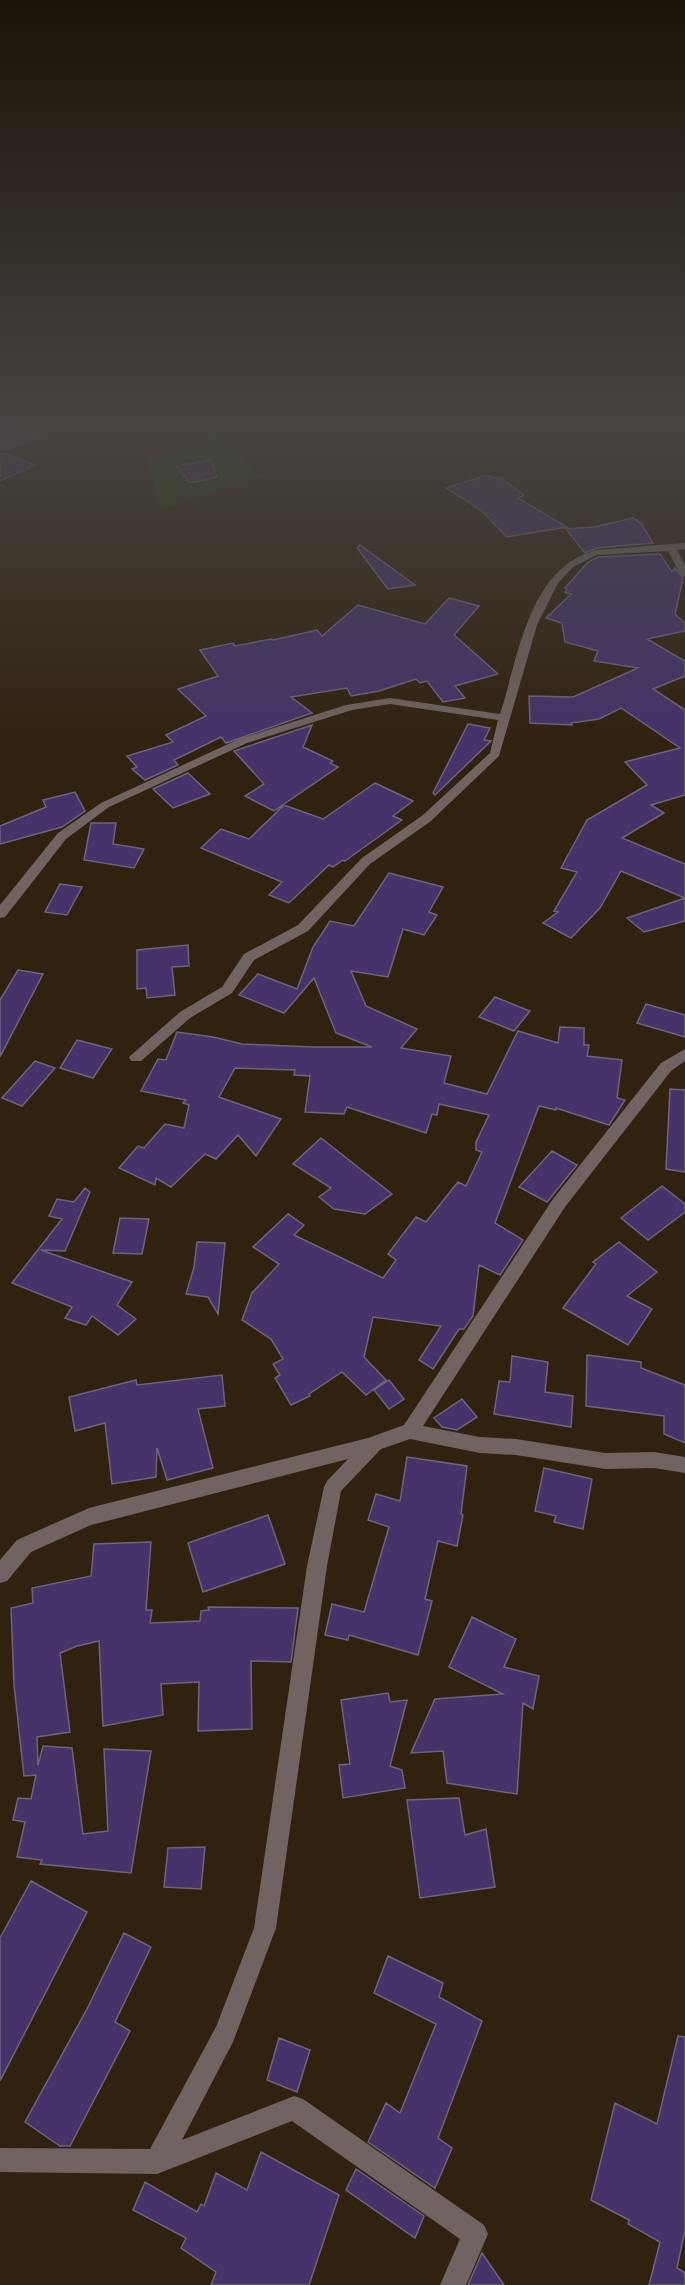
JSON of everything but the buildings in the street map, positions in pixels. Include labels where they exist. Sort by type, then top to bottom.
[{"type":"street","points":[[136,1057],[186,1015],[226,990],[249,957],[303,928],[366,861],[427,818],[495,754],[537,609],[560,574],[588,555],[685,546]]},
{"type":"street","points":[[671,548],[685,574]]},
{"type":"street","points":[[0,914],[62,836],[105,805],[243,741],[350,707],[390,701],[504,717]]},
{"type":"street","points":[[410,1431],[560,1203],[666,1067],[685,1054]]},
{"type":"street","points":[[0,1574],[24,1546],[89,1517],[375,1443],[410,1431],[480,1445],[516,1447],[605,1461],[654,1460],[685,1465]]},
{"type":"street","points":[[157,2162],[225,2034],[265,1928],[317,1566],[333,1487],[375,1443]]},
{"type":"street","points":[[0,2160],[157,2162],[294,2108],[475,2234],[453,2285]]}]
